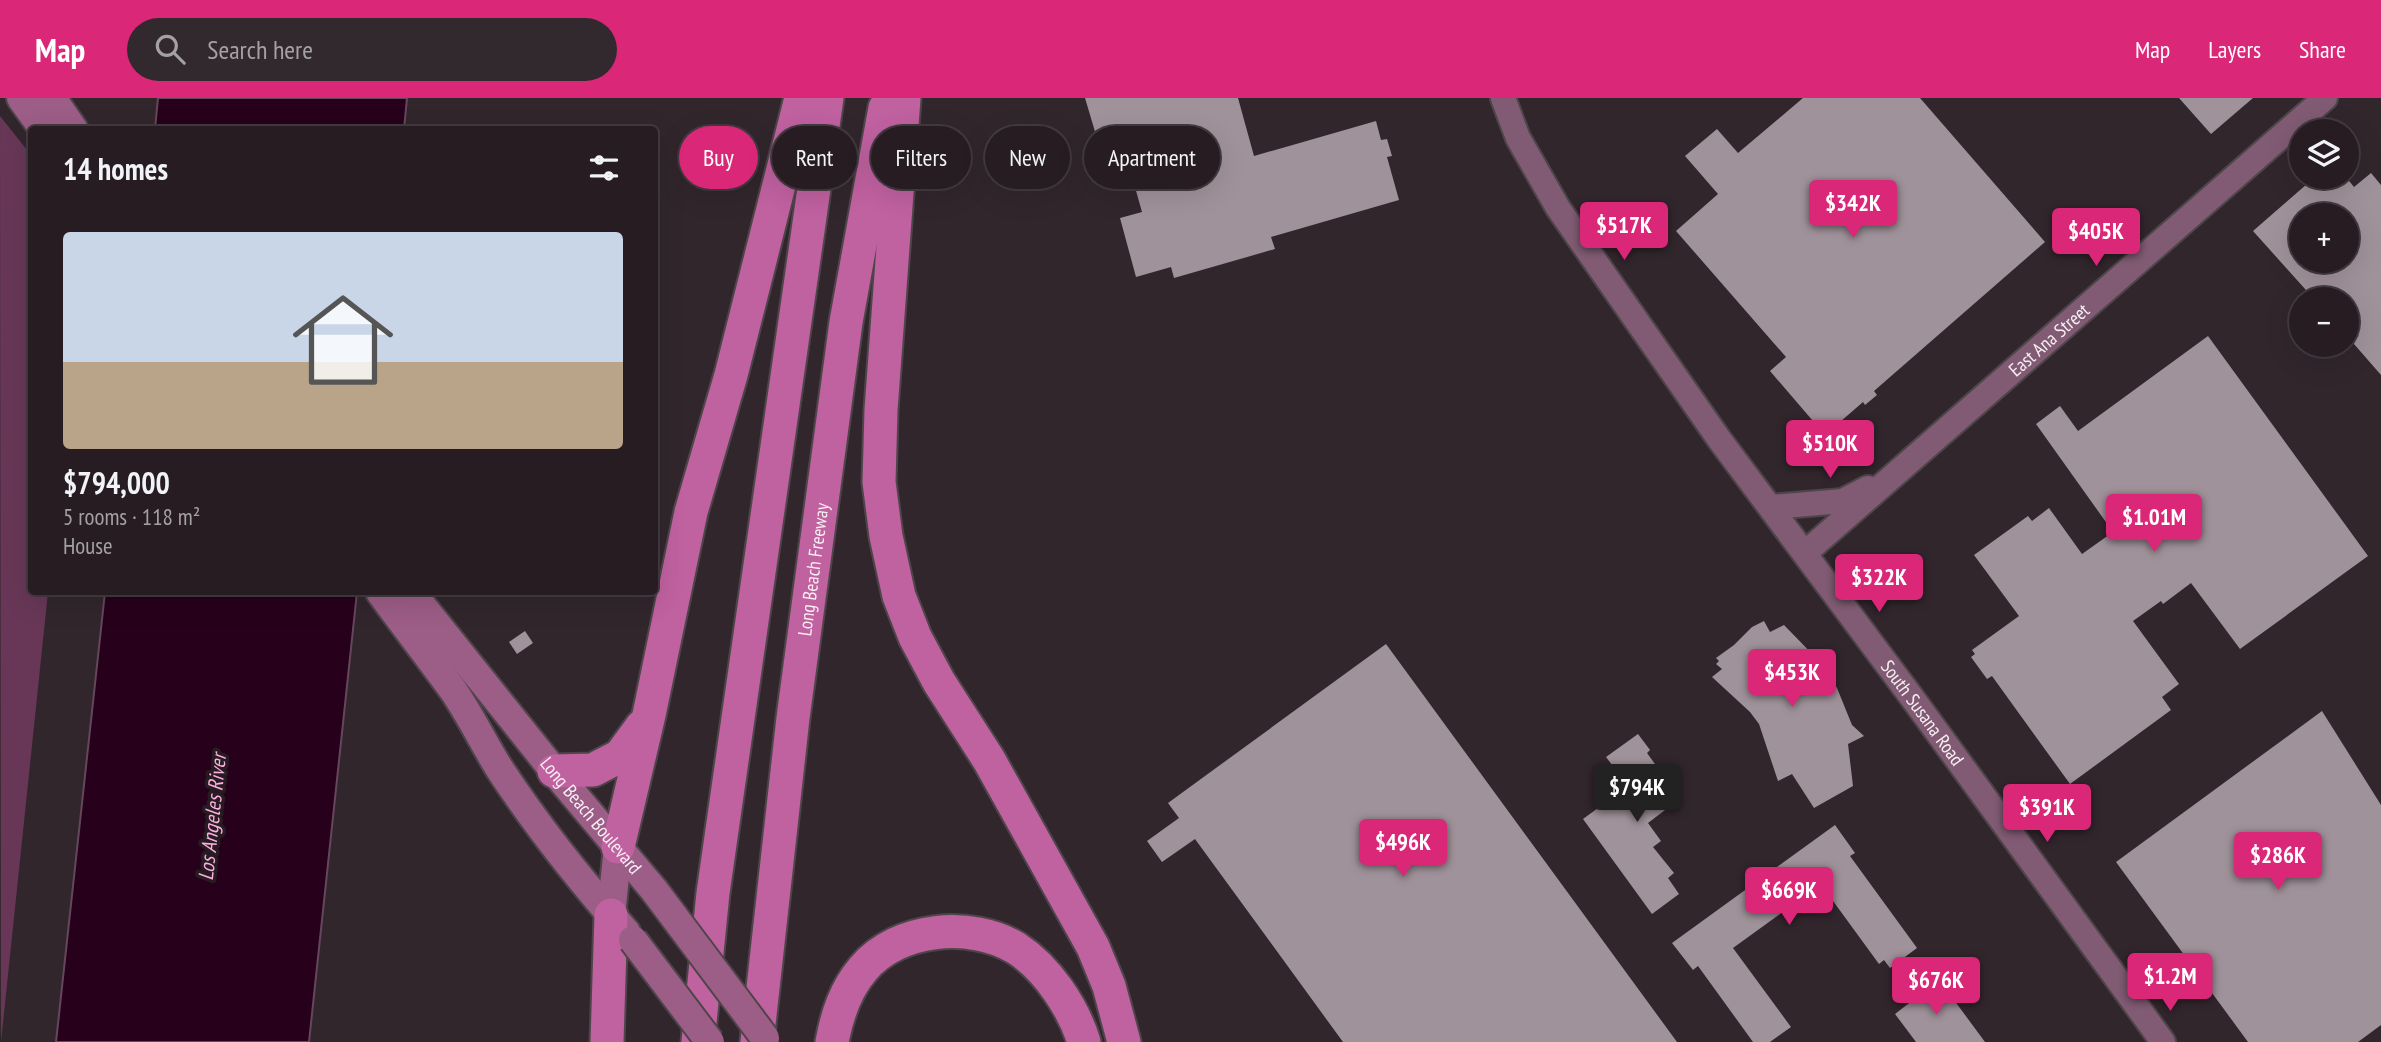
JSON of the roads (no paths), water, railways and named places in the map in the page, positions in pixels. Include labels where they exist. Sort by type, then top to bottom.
[{"type":"highway","points":[[618,847],[649,715],[691,512],[731,375],[801,98]]},
{"type":"highway","points":[[698,1042],[713,893],[827,98]]},
{"type":"highway","name":"Long Beach Freeway","points":[[765,1041],[793,718],[844,335],[887,98]]},
{"type":"highway","points":[[904,98],[881,410],[879,482],[886,536],[899,596],[915,637],[939,682],[989,760],[1093,947],[1110,986],[1124,1042]]},
{"type":"highway","points":[[554,771],[593,770],[620,756],[649,715]]},
{"type":"highway","points":[[607,1042],[611,915]]},
{"type":"highway","points":[[832,1042],[844,1001],[865,967],[883,952],[906,940],[951,932],[976,933],[1017,949],[1044,975],[1068,1006],[1084,1042]]},
{"type":"main road","points":[[21,98],[41,126]]},
{"type":"main road","points":[[52,98],[71,126]]},
{"type":"main road","name":"Long Beach Boulevard","points":[[386,595],[413,608],[554,771],[654,890],[765,1041]]},
{"type":"main road","name":"Long Beach Boulevard","points":[[413,608],[452,689],[498,766],[586,886],[633,940],[710,1042]]},
{"type":"main road","points":[[611,915],[618,847]]},
{"type":"street","name":"South Susana Road","points":[[1503,98],[1518,138],[1558,208],[1719,439],[1805,552],[2163,1042]]},
{"type":"street","name":"East Ana Street","points":[[1805,552],[2325,98]]},
{"type":"street","points":[[1770,507],[1843,501],[1896,473]]},
{"type":"water","points":[[158,98],[407,98],[404,126],[155,126]]},
{"type":"water","name":"Los Angeles River","points":[[105,595],[357,595],[309,1042],[56,1042]]}]
